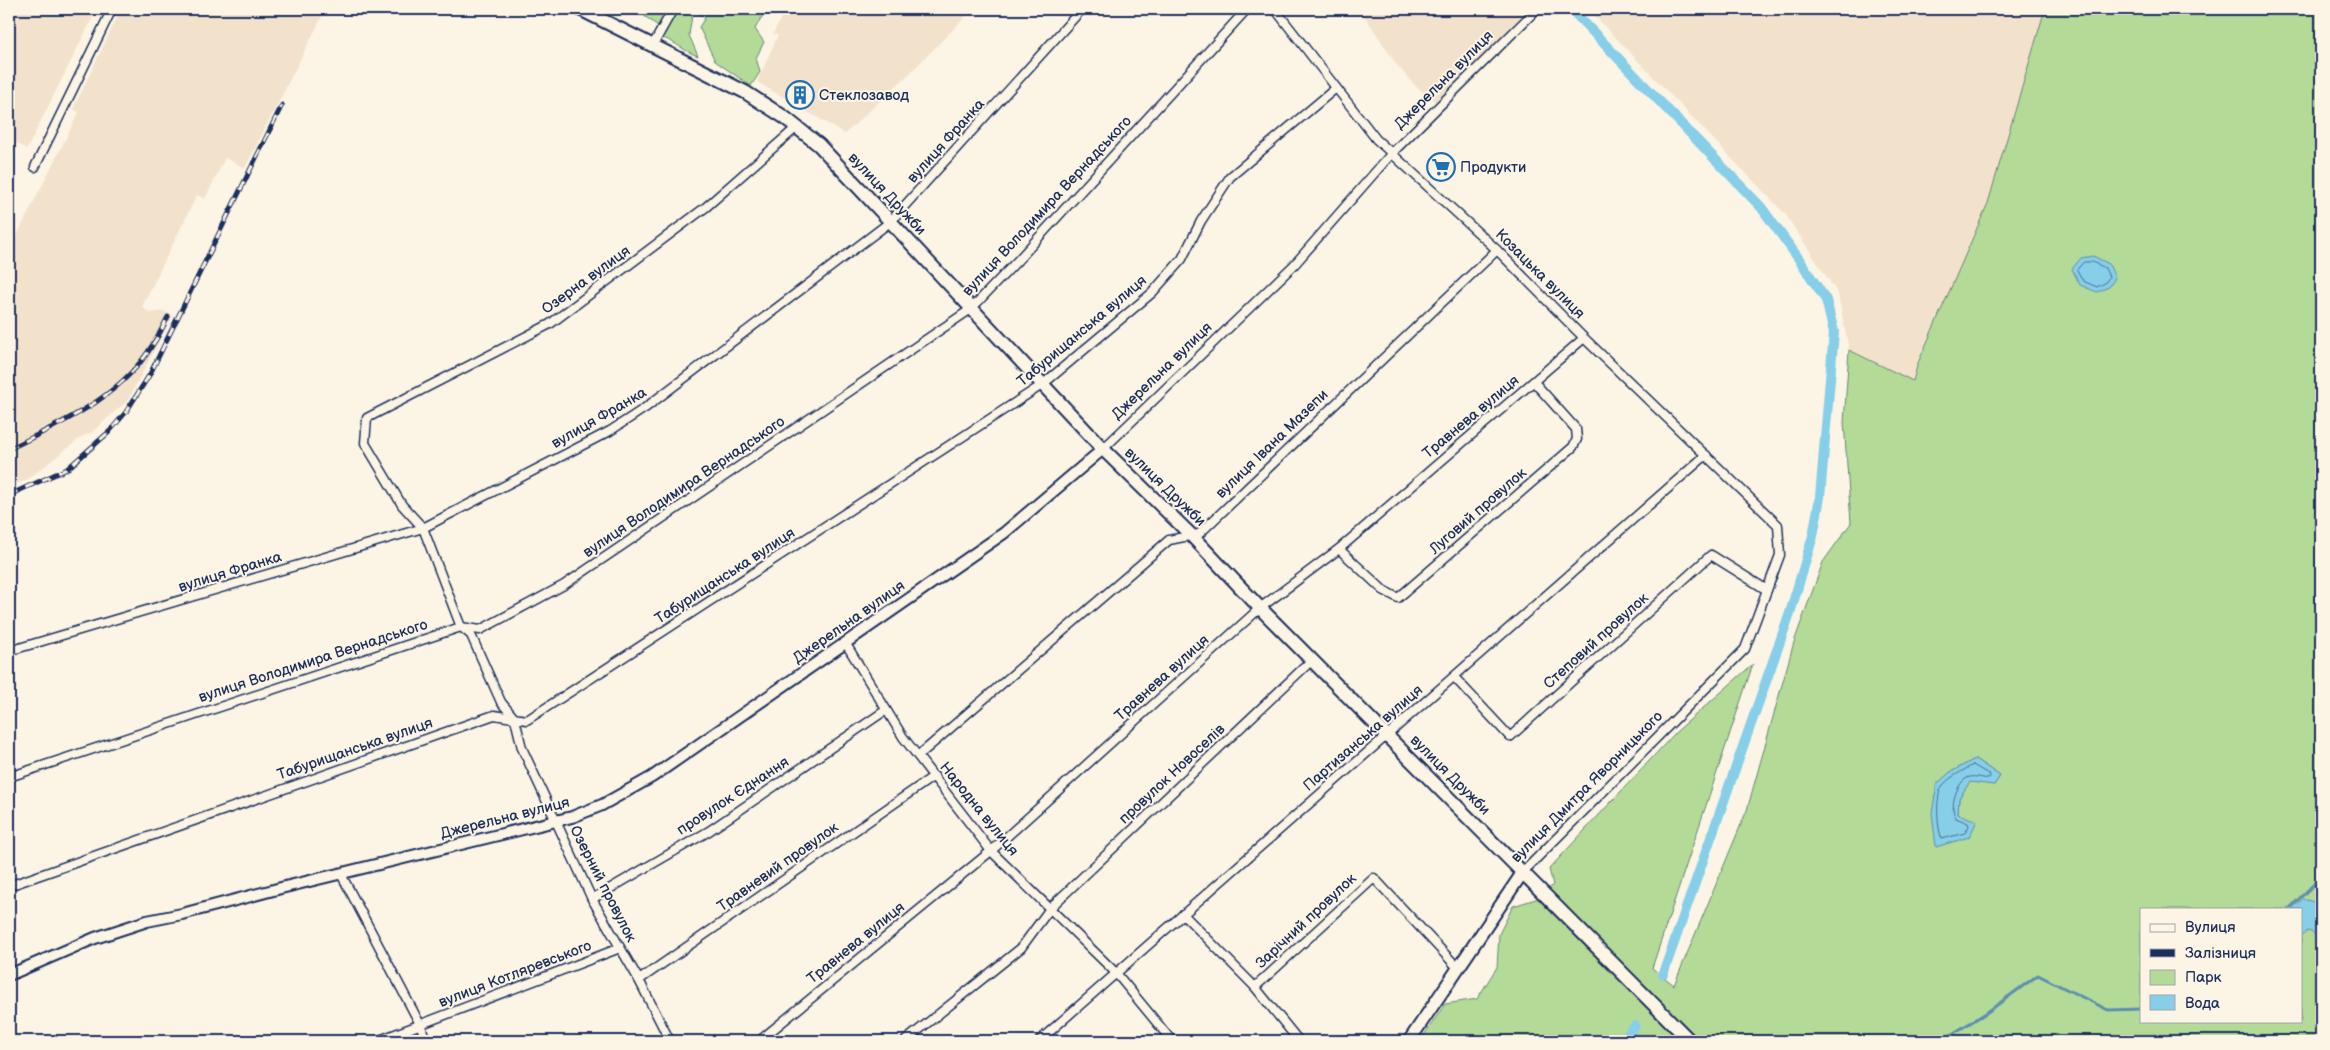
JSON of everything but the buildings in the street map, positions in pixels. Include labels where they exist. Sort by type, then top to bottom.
[{"type":"main road","name":"вулиця Дружби","points":[[580,9],[745,92],[797,127],[819,145],[1103,449],[1192,535],[1260,608],[1690,1041]]},
{"type":"main road","name":"вулиця Дмитра Яворницького","points":[[1408,1041],[1523,872]]},
{"type":"street","points":[[35,167],[112,9]]},
{"type":"street","points":[[653,45],[673,9]]},
{"type":"street","name":"вулиця Франка","points":[[9,651],[423,528],[610,431],[645,408],[890,222],[1082,9]]},
{"type":"street","name":"вулиця Володимира Вернадського","points":[[9,777],[461,627],[480,630],[564,586],[971,309],[1247,9]]},
{"type":"street","name":"Козацька вулиця","points":[[1275,9],[1376,139],[1497,250],[1584,338],[1778,526],[1780,556]]},
{"type":"street","name":"Джерельна вулиця","points":[[9,975],[95,938],[147,921],[572,817],[602,805],[652,777],[1004,533],[1103,449],[1294,265],[1392,153],[1537,9]]},
{"type":"street","name":"Табурищанська вулиця","points":[[9,886],[494,715],[527,720],[1042,385],[1152,293],[1182,259],[1201,221],[1230,178],[1336,88]]},
{"type":"street","name":"Озерна вулиця","points":[[367,418],[550,324],[706,207],[797,127]]},
{"type":"street","name":"вулиця Івана Мазепи","points":[[918,756],[1169,540],[1199,534],[1497,250]]},
{"type":"street","name":"Травнева вулиця","points":[[759,1041],[991,851],[1260,608],[1339,549],[1584,338]]},
{"type":"street","name":"Луговий провулок","points":[[1339,549],[1383,590],[1398,598],[1573,447],[1577,440],[1576,429],[1534,382]]},
{"type":"street","name":"Озерний провулок","points":[[367,418],[365,443],[402,505],[423,528],[461,627],[471,635],[501,702],[516,719],[522,748],[592,899],[639,980],[670,1041]]},
{"type":"street","name":"Партизанська вулиця","points":[[1039,1041],[1386,734],[1455,678],[1706,455]]},
{"type":"street","name":"Степовий провулок","points":[[1455,678],[1510,737],[1712,555],[1767,590]]},
{"type":"street","name":"вулиця Дмитра Яворницького","points":[[1523,872],[1745,649],[1780,556]]},
{"type":"street","name":"Народна вулиця","points":[[846,644],[886,710],[918,756],[991,851],[1116,973],[1168,1040]]},
{"type":"street","name":"провулок Новоселів","points":[[905,1041],[1021,948],[1051,908],[1312,660]]},
{"type":"street","name":"провулок Єднання","points":[[592,899],[709,831],[886,710]]},
{"type":"street","name":"Травневий провулок","points":[[639,980],[934,776]]},
{"type":"street","points":[[341,874],[421,1026],[426,1041]]},
{"type":"street","name":"Зарічний провулок","points":[[1255,987],[1374,878],[1458,968]]},
{"type":"street","name":"Зарічний провулок","points":[[1183,914],[1255,987],[1299,1041]]},
{"type":"street","name":"вулиця Котляревського","points":[[378,1041],[620,948]]},
{"type":"shaded area","points":[[9,9],[97,9],[27,149],[9,139]]},
{"type":"shaded area","points":[[121,9],[326,9],[245,168],[225,158],[205,199],[197,195],[142,307],[150,313],[163,311],[173,315],[128,400],[91,433],[83,436],[28,479],[9,487],[9,251],[79,112],[73,109]]},
{"type":"shaded area","points":[[785,9],[973,9],[909,74],[845,134],[757,82],[778,35],[773,34]]},
{"type":"shaded area","points":[[1360,9],[1532,9],[1436,102],[1414,85],[1396,64]]},
{"type":"shaded area","points":[[1588,9],[2045,9],[1988,203],[1918,363],[1913,381],[1849,350],[1838,294],[1785,214]]},
{"type":"green space","points":[[646,9],[668,9],[658,26],[643,15]]},
{"type":"green space","points":[[676,9],[693,9],[689,35],[698,56],[663,38]]},
{"type":"green space","points":[[693,9],[772,9],[761,18],[755,29],[764,42],[756,58],[760,72],[751,86],[715,61],[699,27],[705,18]]},
{"type":"green space","points":[[2045,9],[2321,9],[2321,1041],[1420,1041],[1445,1004],[1477,999],[1497,967],[1499,934],[1513,906],[1539,898],[1553,885],[1549,869],[1676,732],[1753,664],[1652,968],[1674,985],[1747,810],[1794,642],[1823,562],[1851,523],[1844,422],[1849,350],[1913,381],[1918,363],[1988,203]],"holes":[[[1975,759],[2000,776],[1994,785],[1970,781],[1959,798],[1958,814],[1949,773]]]},
{"type":"water","points":[[2093,256],[2109,264],[2115,278],[2109,287],[2097,292],[2080,285],[2072,269],[2081,258]]},
{"type":"water","points":[[1975,759],[2000,776],[1994,785],[1970,782],[1959,798],[1958,814],[1977,821],[1969,837],[1936,847],[1932,813],[1937,784],[1949,773]]},
{"type":"water","points":[[2303,899],[2321,904],[2320,936],[2308,931],[2302,935],[2302,908],[2292,908]]},
{"type":"waterway","points":[[1571,9],[1761,207],[1826,300],[1834,332],[1820,497],[1813,536],[1790,613],[1663,974]]},
{"type":"waterway","points":[[2290,908],[2321,877]]},
{"type":"waterway","points":[[1941,1041],[1986,1013],[2038,975],[2108,1010],[2140,1009]]},
{"type":"waterway","points":[[1622,1041],[1635,1026]]},
{"type":"railway","points":[[9,495],[67,469],[109,432],[126,412],[150,374],[282,105]]},
{"type":"railway","points":[[9,449],[89,407],[108,394],[140,363],[157,338],[168,317]]},
{"type":"place","name":"Стеклозавод","points":[[800,95]]},
{"type":"place","name":"Продукти","points":[[1441,167]]}]
